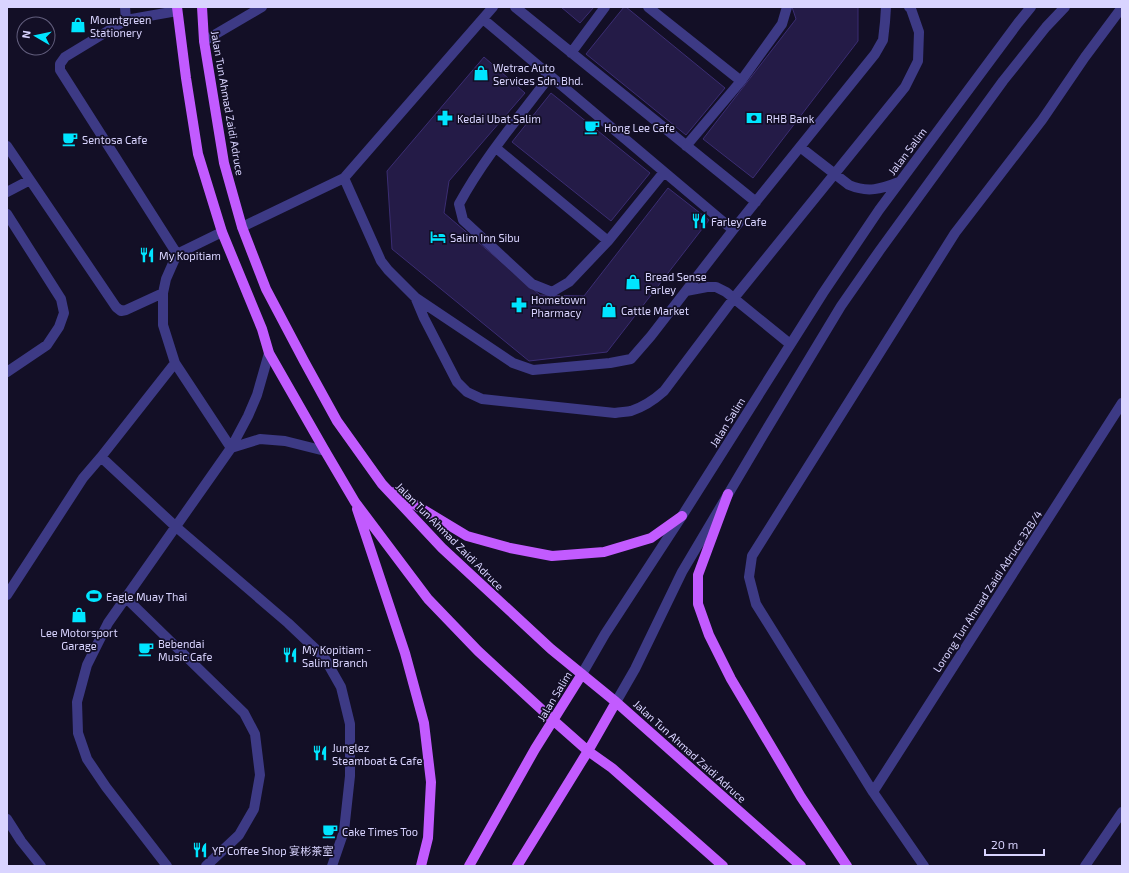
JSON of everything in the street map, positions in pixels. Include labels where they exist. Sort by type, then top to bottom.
[{"type":"main road","name":"Jalan Tun Ahmad Zaidi Adruce","points":[[202,7],[204,41],[224,163],[242,227],[266,288],[304,362],[337,421],[382,484],[448,553],[551,649],[616,702],[801,866]]},
{"type":"main road","points":[[177,9],[198,154],[222,232],[262,329],[269,353],[355,502],[428,599],[478,651],[588,751],[612,768],[723,866]]},
{"type":"main road","points":[[382,484],[467,536],[510,548],[552,556],[604,552],[651,538],[682,516]]},
{"type":"main road","points":[[728,494],[698,575],[698,604],[709,635],[731,679],[801,797],[848,866]]},
{"type":"main road","points":[[355,502],[405,653],[424,723],[431,782],[428,838],[422,866]]},
{"type":"main road","name":"Jalan Salim","points":[[469,866],[535,749],[582,674]]},
{"type":"main road","points":[[517,866],[588,751],[616,702]]},
{"type":"street","points":[[125,7],[126,20]]},
{"type":"street","points":[[204,41],[262,7]]},
{"type":"street","points":[[242,227],[344,178],[493,7]]},
{"type":"street","points":[[514,7],[756,202]]},
{"type":"street","points":[[571,53],[605,7]]},
{"type":"street","points":[[648,7],[741,81]]},
{"type":"street","points":[[686,146],[741,81],[782,24],[787,7]]},
{"type":"street","points":[[344,178],[381,261],[388,270],[416,298],[512,363],[533,370],[610,363],[632,359],[733,230],[875,54],[883,40],[886,7]]},
{"type":"street","points":[[416,298],[424,318],[457,382],[467,392],[482,399],[615,413],[630,411],[655,399],[664,391],[734,298],[905,87],[918,61],[919,32],[909,7]]},
{"type":"street","name":"Jalan Salim","points":[[582,674],[605,634],[682,516],[790,344],[866,229],[900,181],[1031,7]]},
{"type":"street","points":[[616,702],[682,572],[841,306],[1003,81],[1046,27],[1065,7]]},
{"type":"street","points":[[177,9],[126,20],[65,57],[60,64],[60,70],[177,254]]},
{"type":"street","points":[[924,866],[873,792],[756,604],[749,577],[752,556],[955,233],[1042,120],[1085,57],[1122,9]]},
{"type":"street","points":[[483,19],[733,230]]},
{"type":"street","points":[[550,76],[496,148],[460,204],[463,220],[532,284],[552,292],[569,282],[608,241],[664,172]]},
{"type":"street","points":[[7,146],[116,307],[121,311],[126,310],[163,293]]},
{"type":"street","points":[[800,147],[849,185],[866,190],[883,188],[900,181]]},
{"type":"street","points":[[496,148],[608,241]]},
{"type":"street","points":[[7,192],[30,180]]},
{"type":"street","points":[[7,214],[61,299],[64,313],[59,327],[47,345],[7,372]]},
{"type":"street","points":[[222,232],[177,254],[166,279],[163,293],[163,325],[175,363],[231,448]]},
{"type":"street","points":[[686,291],[716,287],[726,292],[790,344]]},
{"type":"street","points":[[167,866],[106,787],[87,759],[78,733],[78,702],[87,665],[108,623],[231,448],[257,395],[269,353]]},
{"type":"street","points":[[7,595],[83,478],[175,363]]},
{"type":"street","name":"Lorong Tun Ahmad Zaidi Adruce 32B/4","points":[[873,792],[1122,403]]},
{"type":"street","points":[[231,448],[260,439],[285,441],[325,451]]},
{"type":"street","points":[[101,457],[175,526],[288,623],[324,657],[341,687],[350,724],[350,776],[344,831],[332,866]]},
{"type":"street","points":[[125,597],[244,713],[255,734],[260,775],[254,809],[239,835],[206,866]]},
{"type":"street","points":[[1085,866],[1122,812]]},
{"type":"street","points":[[7,819],[21,841],[41,866]]},
{"type":"building","points":[[561,7],[594,7],[580,23]]},
{"type":"building","points":[[624,7],[626,7],[725,88],[686,135],[586,54]]},
{"type":"building","points":[[792,7],[858,7],[858,41],[753,178],[703,139],[796,19]]},
{"type":"building","points":[[484,57],[525,93],[449,181],[444,213],[540,295],[584,296],[668,188],[709,220],[607,352],[529,361],[392,249],[387,171]]},
{"type":"building","points":[[551,93],[650,173],[611,221],[512,142]]},
{"type":"place","name":"Mountgreen Stationery","points":[[78,25]]},
{"type":"place","name":"Wetrac Auto Services Sdn. Bhd.","points":[[481,73]]},
{"type":"place","name":"Kedai Ubat Salim","points":[[445,118]]},
{"type":"place","name":"RHB Bank","points":[[754,118]]},
{"type":"place","name":"Hong Lee Cafe","points":[[592,127]]},
{"type":"place","name":"Sentosa Cafe","points":[[70,139]]},
{"type":"place","name":"Farley Cafe","points":[[699,221]]},
{"type":"place","name":"Salim Inn Sibu","points":[[438,237]]},
{"type":"place","name":"My Kopitiam","points":[[147,255]]},
{"type":"place","name":"Bread Sense Farley","points":[[633,282]]},
{"type":"place","name":"Hometown Pharmacy","points":[[519,305]]},
{"type":"place","name":"Cattle Market","points":[[609,310]]},
{"type":"place","name":"Eagle Muay Thai","points":[[94,596]]},
{"type":"place","name":"Lee Motorsport Garage","points":[[79,615]]},
{"type":"place","name":"Bebendai Music Cafe","points":[[146,649]]},
{"type":"place","name":"My Kopitiam - Salim Branch","points":[[290,655]]},
{"type":"place","name":"Junglez Steamboat & Cafe","points":[[320,753]]},
{"type":"place","name":"Cake Times Too","points":[[330,831]]},
{"type":"place","name":"YP Coffee Shop 宴彬茶室","points":[[200,850]]}]
